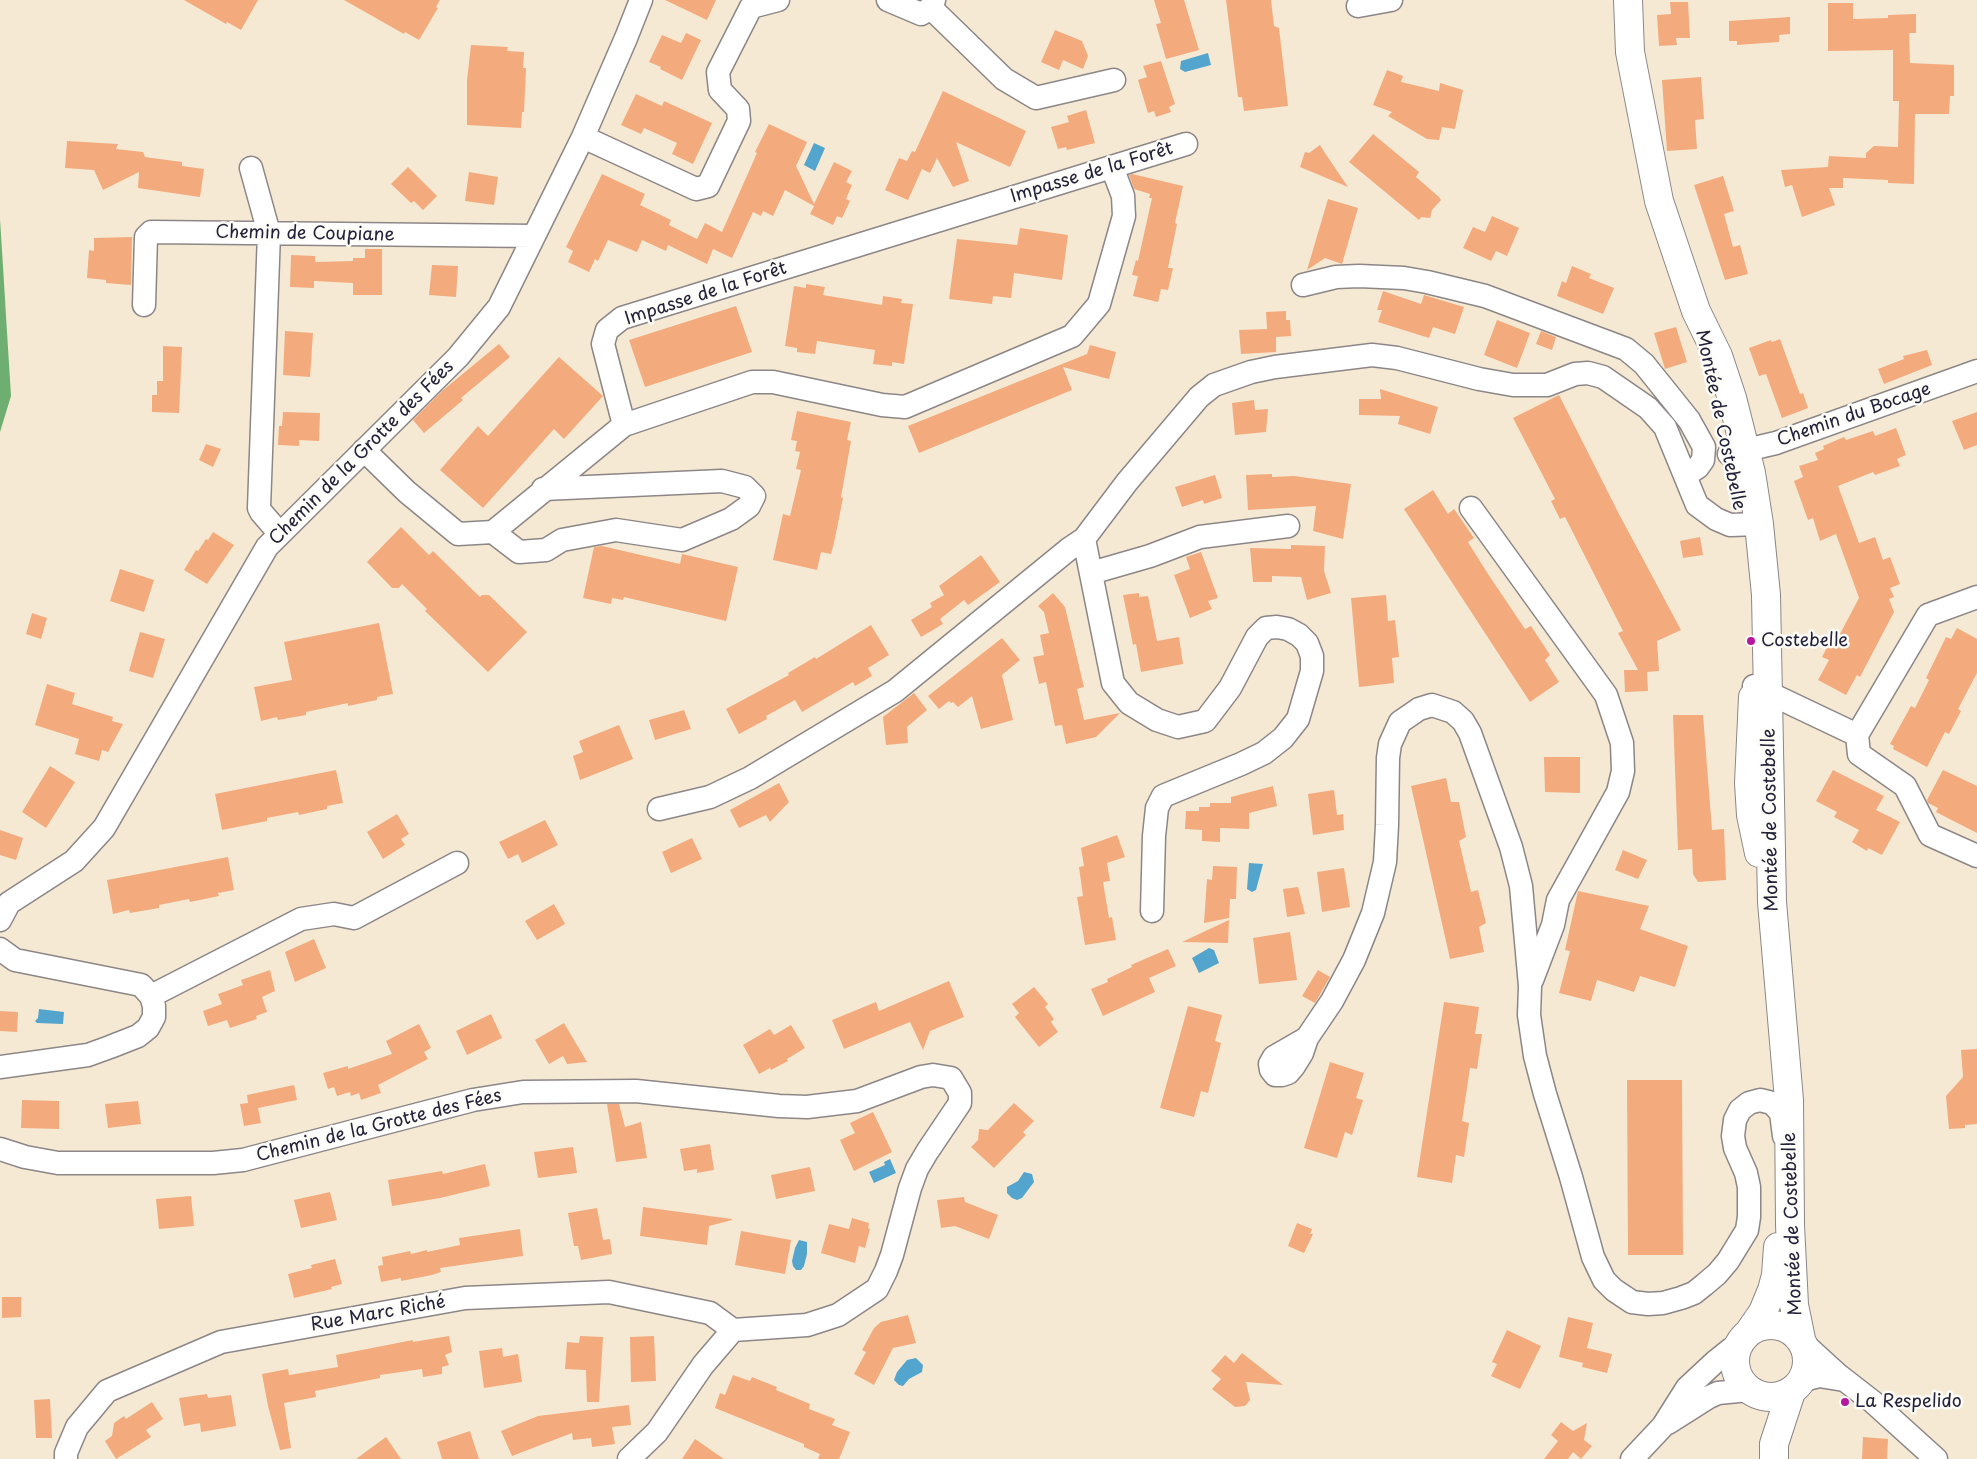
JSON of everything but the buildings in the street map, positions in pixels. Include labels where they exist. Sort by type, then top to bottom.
[{"type":"main road","name":"Montée de Costebelle","points":[[1614,0],[1616,55],[1621,98],[1629,133],[1640,166],[1659,201]]},
{"type":"main road","name":"Montée de Costebelle","points":[[1628,0],[1630,52],[1659,201],[1696,311],[1705,357],[1738,452],[1750,524],[1746,552],[1751,616],[1771,760],[1772,902],[1789,1100],[1794,1305],[1802,1341]]},
{"type":"main road","name":"Montée de Costebelle","points":[[1744,1339],[1763,1312],[1772,1290],[1779,1259],[1763,885],[1749,783],[1761,689]]},
{"type":"main road","points":[[1774,1451],[1797,1386],[1808,1366],[1806,1350],[1802,1341],[1794,1332],[1777,1325],[1768,1325],[1744,1339],[1735,1355],[1736,1370],[1743,1385],[1759,1396],[1776,1397],[1797,1386]]},
{"type":"main road","points":[[1750,1391],[1774,1451]]},
{"type":"street","name":"Chemin de la Grotte des Fées","points":[[0,920],[9,903],[74,862],[104,828],[267,547],[458,357],[499,308],[583,137],[641,0]]},
{"type":"street","points":[[583,137],[696,189],[708,186],[739,121],[738,109],[720,90],[718,72],[751,7],[778,0]]},
{"type":"street","points":[[888,0],[920,14],[933,4],[1004,79],[1036,98],[1114,80]]},
{"type":"street","points":[[1358,6],[1391,0]]},
{"type":"street","name":"Impasse de la Forêt","points":[[624,425],[603,344],[607,330],[622,318],[1186,144]]},
{"type":"street","points":[[364,450],[407,492],[458,534],[492,532],[624,425],[752,382],[773,382],[882,405],[905,407],[1072,336],[1098,304],[1124,216],[1123,196],[1112,167]]},
{"type":"street","points":[[252,168],[269,233],[259,499],[261,512],[280,534]]},
{"type":"street","name":"Chemin de Coupiane","points":[[144,305],[146,237],[151,232],[534,236]]},
{"type":"street","points":[[1303,284],[1336,277],[1359,276],[1404,278],[1427,282],[1485,296],[1626,349],[1644,364],[1689,420],[1704,447],[1703,460],[1698,467],[1686,475]]},
{"type":"street","points":[[659,809],[710,797],[750,778],[895,691],[1069,549],[1084,539],[1164,437],[1199,397],[1214,385],[1232,378],[1275,367],[1372,355],[1397,358],[1479,379],[1521,385],[1547,385],[1575,374],[1588,373],[1603,377],[1648,408],[1665,427],[1697,506],[1722,523],[1730,525],[1750,524]]},
{"type":"street","name":"Chemin du Bocage","points":[[1738,452],[1776,443],[1977,370]]},
{"type":"street","points":[[492,532],[518,552],[546,550],[562,540],[616,530],[682,540],[731,518],[749,506],[754,496],[746,487],[722,481],[543,489]]},
{"type":"street","points":[[1472,508],[1606,695],[1622,743],[1623,771],[1618,792],[1558,900],[1553,925],[1530,986]]},
{"type":"street","points":[[1091,573],[1150,556],[1200,537],[1288,526]]},
{"type":"street","points":[[1084,539],[1113,683],[1129,703],[1157,720],[1178,727],[1205,720],[1230,688],[1257,637],[1266,628],[1288,629],[1299,635],[1307,642],[1312,656],[1312,671],[1298,719],[1283,738],[1264,753],[1242,764],[1163,796],[1157,808],[1154,836],[1152,911]]},
{"type":"street","points":[[1977,597],[1928,615],[1857,735],[1858,754],[1905,786],[1930,834],[1977,856]]},
{"type":"street","points":[[1761,689],[1857,735]]},
{"type":"street","points":[[1307,1038],[1332,1001],[1354,960],[1378,895],[1387,843],[1388,758],[1390,744],[1400,722],[1419,709],[1432,705],[1453,712],[1463,721],[1470,733],[1511,847],[1521,886],[1530,986],[1530,1015],[1535,1056],[1571,1177],[1592,1257],[1604,1280],[1614,1290],[1632,1302],[1663,1303],[1694,1293],[1717,1274],[1728,1261],[1747,1230],[1750,1202],[1746,1174],[1735,1148],[1733,1136],[1735,1120],[1740,1110],[1749,1103],[1760,1100],[1772,1103],[1781,1113],[1784,1124],[1785,1163],[1790,1179]]},
{"type":"street","points":[[151,996],[301,919],[334,914],[354,918],[457,863]]},
{"type":"street","points":[[0,949],[15,960],[141,985],[151,996],[154,1006],[154,1017],[148,1028],[138,1036],[88,1055],[0,1067]]},
{"type":"street","name":"Chemin de la Grotte des Fées","points":[[0,1149],[25,1157],[58,1163],[213,1163],[243,1160],[473,1100],[523,1092],[572,1090],[636,1091],[779,1106],[808,1107],[857,1101],[921,1077],[933,1075],[951,1078],[960,1093],[960,1103],[926,1152],[917,1169],[892,1255],[877,1289],[838,1316],[807,1325],[733,1330]]},
{"type":"street","name":"Rue Marc Riché","points":[[66,1459],[66,1454],[78,1427],[107,1391],[221,1342],[465,1298],[609,1292],[710,1313],[733,1330]]},
{"type":"street","points":[[629,1459],[657,1432],[703,1365],[733,1330]]},
{"type":"street","points":[[1632,1459],[1662,1426],[1687,1388],[1716,1361],[1744,1339]]},
{"type":"street","points":[[1802,1341],[1844,1380],[1873,1402],[1936,1459]]},
{"type":"street","points":[[1797,1386],[1819,1376],[1844,1380]]},
{"type":"street","points":[[1662,1426],[1718,1393],[1750,1391]]},
{"type":"green space","points":[[0,219],[11,396],[0,432]]},
{"type":"water","points":[[1208,53],[1211,65],[1185,72],[1180,69],[1181,61]]},
{"type":"water","points":[[814,143],[825,148],[815,171],[804,165]]},
{"type":"water","points":[[1249,863],[1263,864],[1256,890],[1252,892],[1247,889]]},
{"type":"water","points":[[1209,948],[1214,950],[1219,963],[1199,973],[1192,958]]},
{"type":"water","points":[[39,1009],[64,1012],[63,1024],[37,1023],[35,1021],[38,1018]]},
{"type":"water","points":[[890,1159],[896,1173],[874,1183],[869,1172],[885,1165],[884,1162]]},
{"type":"water","points":[[1024,1172],[1032,1174],[1034,1182],[1022,1198],[1017,1200],[1007,1193],[1007,1187],[1018,1181]]},
{"type":"water","points":[[799,1240],[807,1242],[807,1254],[804,1266],[801,1270],[796,1270],[792,1261]]},
{"type":"water","points":[[916,1358],[923,1365],[922,1372],[909,1379],[903,1386],[899,1385],[894,1380],[897,1372],[907,1360]]},
{"type":"place","name":"Costebelle","points":[[1751,641]]},
{"type":"place","name":"La Respelido","points":[[1845,1402]]}]
